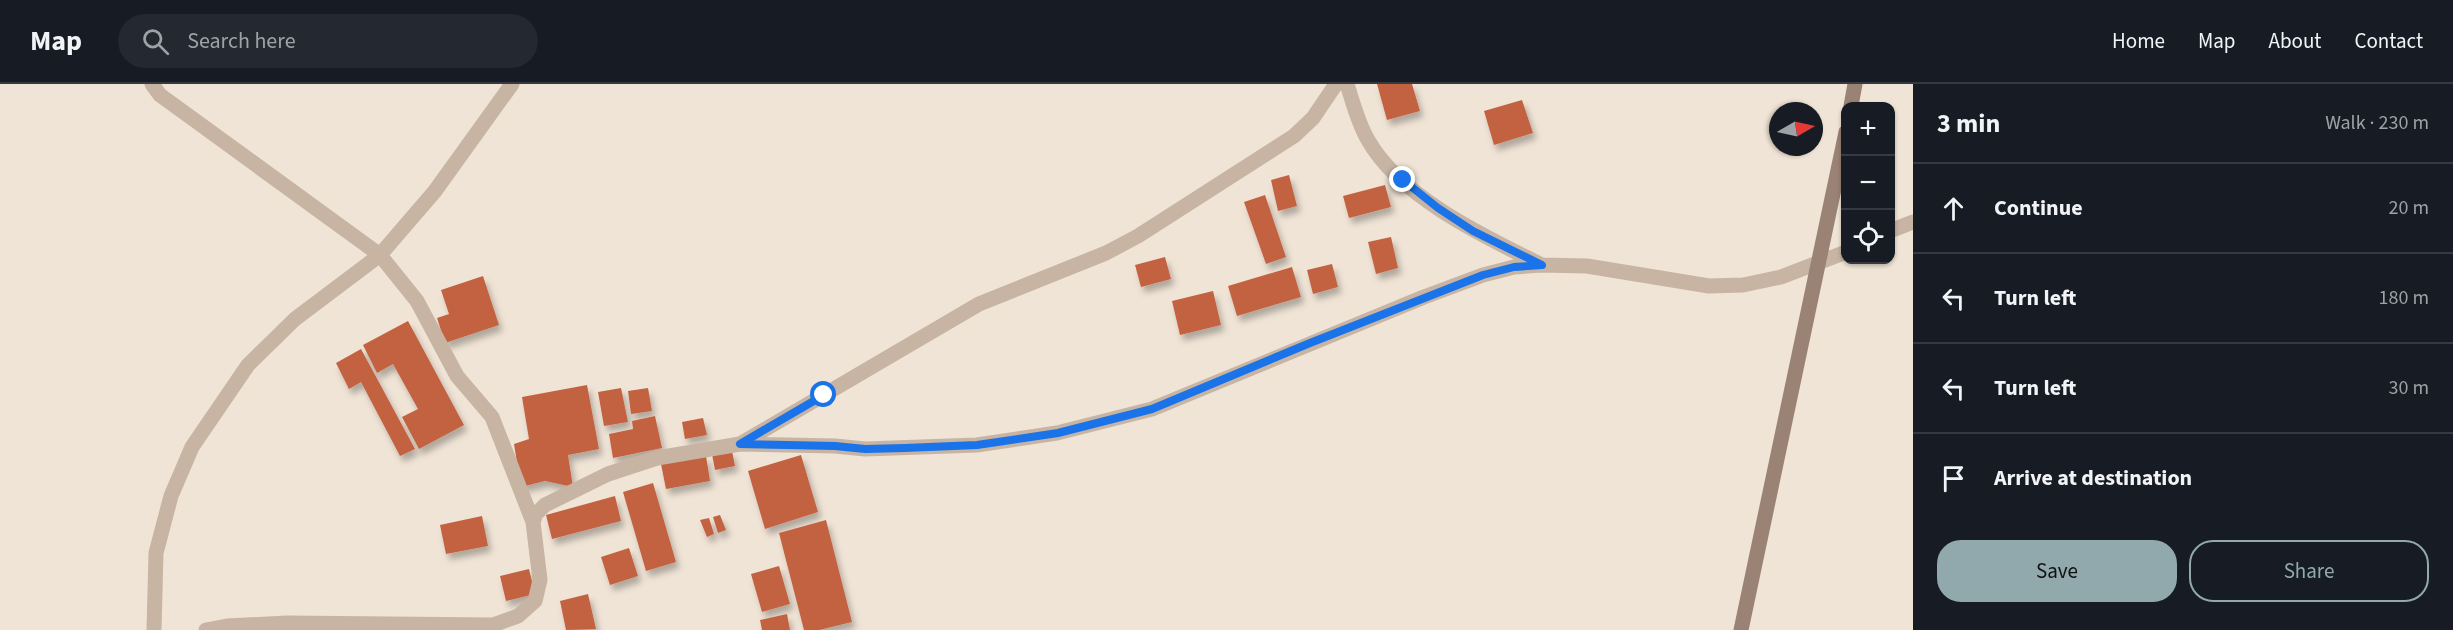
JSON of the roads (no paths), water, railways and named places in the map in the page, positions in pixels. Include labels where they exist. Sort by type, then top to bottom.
[{"type":"main road","points":[[1852,102],[1855,84]]},
{"type":"main road","points":[[1741,630],[1841,152]]},
{"type":"street","points":[[152,84],[160,95],[380,255],[417,301],[458,376],[492,417],[533,522],[540,580],[535,601],[519,616],[493,628],[288,623],[227,626],[206,630]]},
{"type":"street","points":[[154,630],[156,553],[171,496],[192,447],[248,364],[295,319],[380,255],[435,191],[512,84]]},
{"type":"street","points":[[740,444],[979,304],[1106,253],[1137,236],[1294,136],[1313,118],[1336,84]]},
{"type":"street","points":[[1347,84],[1367,140],[1382,160],[1403,180],[1438,208],[1473,231],[1542,265]]},
{"type":"street","points":[[1895,229],[1913,222]]},
{"type":"street","points":[[533,522],[536,514],[545,505],[634,464],[657,458],[740,444],[865,449],[977,445],[1058,433],[1152,409],[1320,339],[1483,275],[1514,267],[1587,266],[1709,286],[1743,285],[1781,278],[1841,254]]}]
